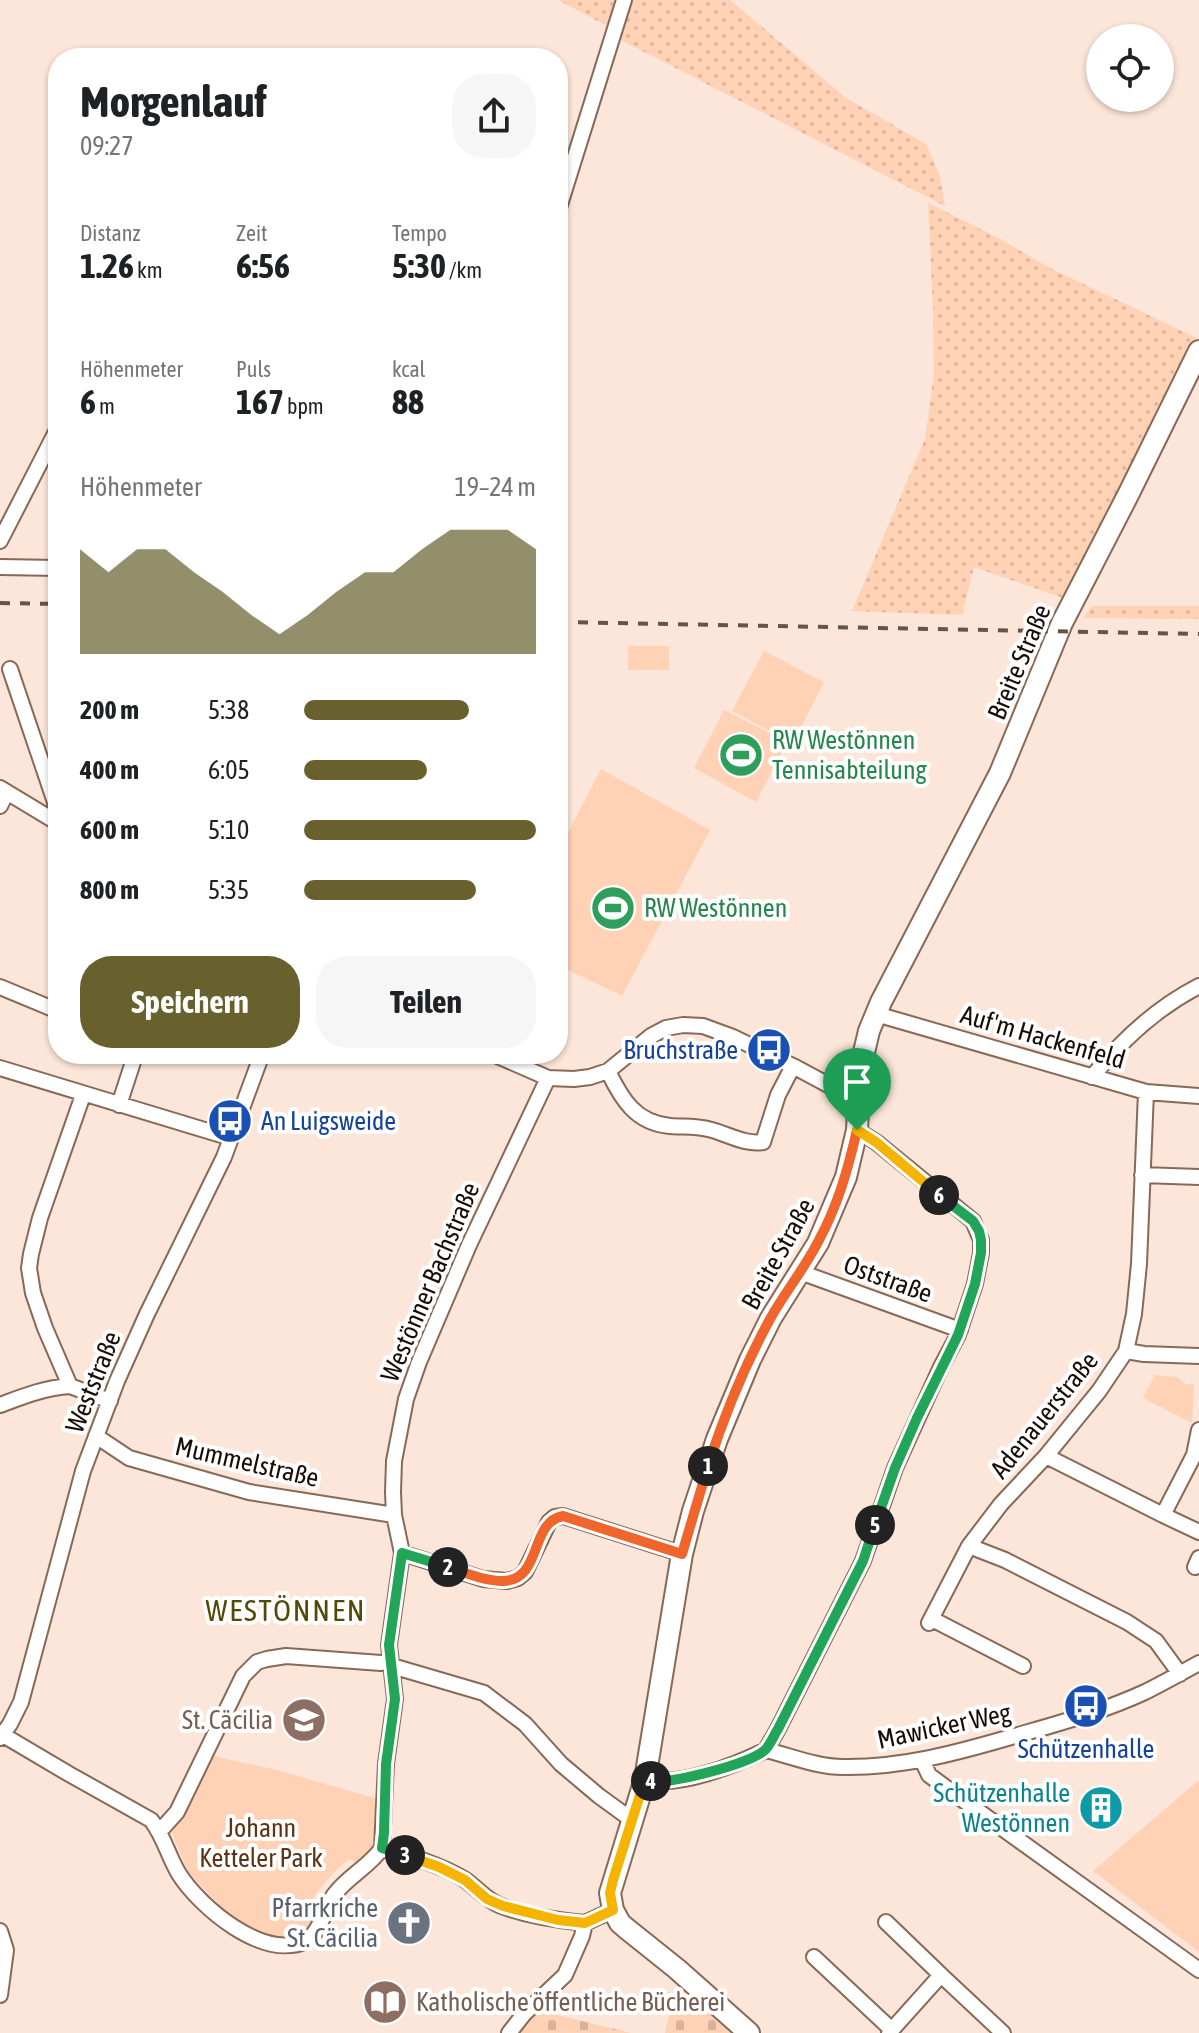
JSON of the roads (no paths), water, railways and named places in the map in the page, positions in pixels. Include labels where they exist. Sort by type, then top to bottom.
[{"type":"street","points":[[568,179],[624,0]]},
{"type":"street","name":"Breite Straße","points":[[613,1910],[610,1893],[645,1779],[682,1554],[693,1511],[717,1439],[750,1360],[771,1318],[818,1243],[846,1177],[857,1130],[860,1069],[876,1014],[1000,773],[1062,623],[1199,351]]},
{"type":"street","points":[[0,541],[48,447]]},
{"type":"street","points":[[0,567],[48,568]]},
{"type":"street","points":[[10,669],[48,781]]},
{"type":"street","points":[[0,806],[4,790],[48,817]]},
{"type":"street","points":[[1092,1077],[1143,1024],[1199,986]]},
{"type":"street","points":[[0,987],[48,1007]]},
{"type":"street","name":"Auf'm Hackenfeld","points":[[876,1014],[1146,1092],[1199,1096]]},
{"type":"street","points":[[516,1064],[548,1078],[574,1079],[608,1071],[651,1036],[666,1028],[703,1026],[834,1088],[858,1091]]},
{"type":"street","points":[[119,1105],[132,1064]]},
{"type":"street","name":"Weststraße","points":[[2,1737],[21,1702],[83,1471],[96,1436],[147,1314],[224,1157],[258,1064]]},
{"type":"street","points":[[608,1071],[626,1103],[646,1120],[669,1126],[707,1129],[753,1143],[763,1142],[778,1095],[793,1066]]},
{"type":"street","points":[[0,1068],[231,1138]]},
{"type":"street","name":"Westönner Bachstraße","points":[[382,1848],[386,1764],[395,1699],[386,1665],[402,1553],[394,1515],[394,1461],[406,1399],[469,1245],[548,1078]]},
{"type":"street","name":"Adenauerstraße","points":[[1023,1666],[930,1621],[969,1546],[1001,1504],[1046,1456],[1099,1391],[1126,1351],[1134,1314],[1139,1264],[1146,1092]]},
{"type":"street","points":[[70,1386],[37,1305],[29,1268],[40,1218],[83,1095]]},
{"type":"street","name":"Oststraße","points":[[766,1750],[863,1561],[895,1468],[960,1330],[981,1253],[979,1231],[973,1221],[857,1130]]},
{"type":"street","points":[[1142,1175],[1199,1177]]},
{"type":"street","name":"Oststraße","points":[[800,1272],[960,1330]]},
{"type":"street","points":[[1126,1351],[1199,1356]]},
{"type":"street","points":[[0,1405],[32,1392],[70,1386],[110,1401]]},
{"type":"street","points":[[1163,1515],[1194,1455],[1199,1430]]},
{"type":"street","name":"Mummelstraße","points":[[96,1436],[129,1458],[249,1492],[394,1515]]},
{"type":"street","points":[[1046,1456],[1199,1532]]},
{"type":"street","points":[[402,1553],[483,1579],[507,1581],[525,1572],[549,1522],[563,1516],[682,1554]]},
{"type":"street","points":[[969,1546],[1005,1560],[1127,1622],[1156,1641],[1180,1674]]},
{"type":"street","points":[[160,1831],[177,1812],[248,1669],[267,1659],[286,1656],[386,1665],[484,1693],[525,1724],[561,1764],[632,1820]]},
{"type":"street","name":"Mawicker Weg","points":[[766,1750],[816,1764],[841,1767],[922,1760],[1074,1718],[1144,1692],[1199,1663]]},
{"type":"street","points":[[2,1737],[151,1820],[160,1831],[180,1875],[201,1900],[228,1924],[244,1933],[276,1944],[291,1945],[306,1941],[314,1934],[335,1894],[382,1848],[439,1867],[465,1880],[487,1899],[503,1906],[558,1920],[585,1923],[613,1910],[620,1923],[749,2033]]},
{"type":"street","points":[[645,1779],[667,1782],[684,1779],[746,1760],[766,1750]]},
{"type":"street","points":[[922,1760],[929,1775],[1199,1970]]},
{"type":"street","points":[[886,1922],[1003,2033]]},
{"type":"street","points":[[509,2033],[524,2014],[565,1975],[585,1923]]},
{"type":"street","points":[[0,1931],[6,1950],[0,1995]]},
{"type":"street","points":[[814,1957],[891,2032],[941,1975]]},
{"type":"railway","points":[[0,603],[48,604]]},
{"type":"railway","points":[[568,622],[1199,634]]},
{"type":"place","name":"RW Westönnen Tennisabteilung","points":[[741,755]]},
{"type":"place","name":"RW Westönnen","points":[[613,908]]},
{"type":"place","name":"Bruchstraße","points":[[769,1050]]},
{"type":"place","name":"An Luigsweide","points":[[230,1121]]},
{"type":"place","name":"Schützenhalle","points":[[1086,1706]]},
{"type":"place","name":"St. Cäcilia","points":[[304,1720]]},
{"type":"place","name":"Schützenhalle Westönnen","points":[[1101,1808]]},
{"type":"place","name":"Pfarrkriche St. Cäcilia","points":[[409,1923]]},
{"type":"place","name":"Katholische öffentliche Bücherei","points":[[385,2002]]},
{"type":"district","name":"WESTÖNNEN","points":[[286,1611]]},
{"type":"park label","name":"Johann Ketteler Park","points":[[261,1843]]}]
